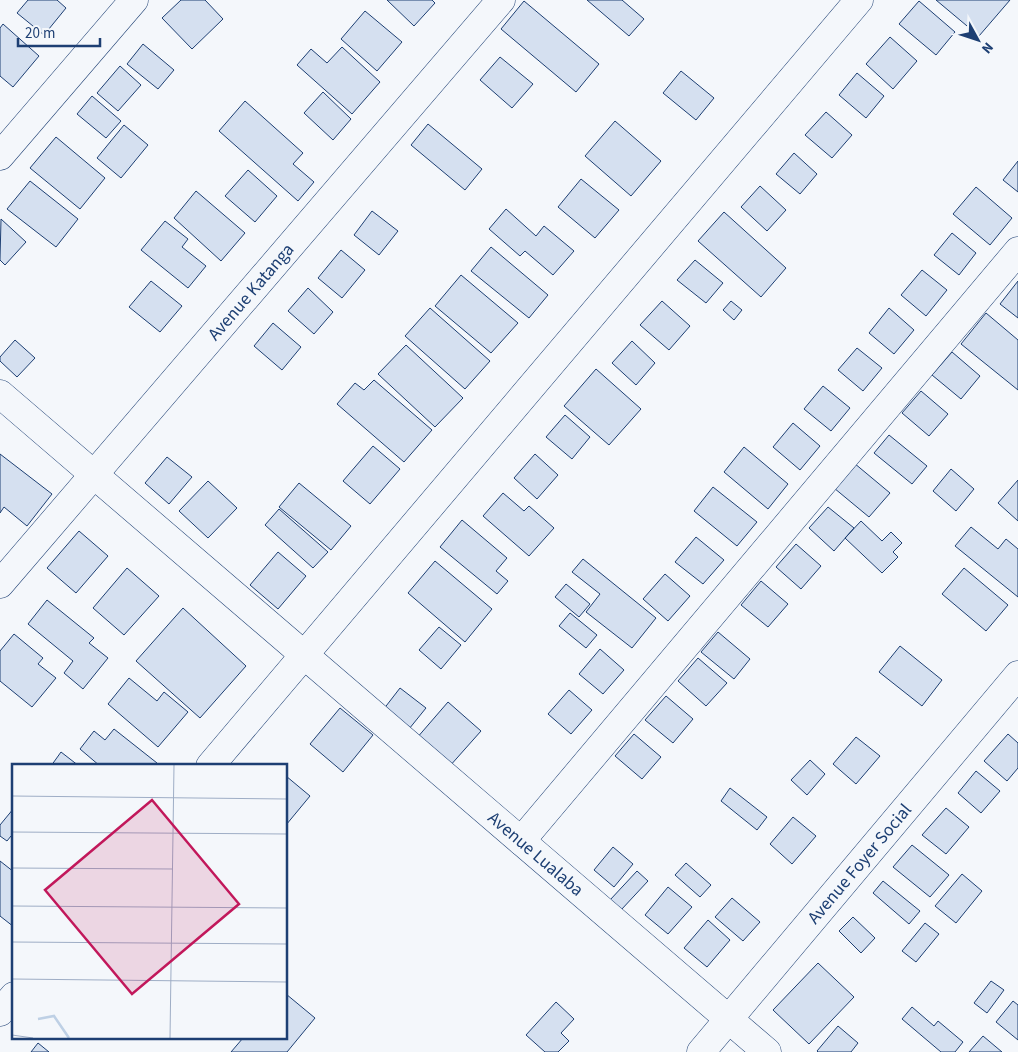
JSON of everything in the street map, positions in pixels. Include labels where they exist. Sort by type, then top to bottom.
[{"type":"street","points":[[0,156],[134,0]]},
{"type":"street","name":"Avenue Katanga","points":[[0,584],[502,0]]},
{"type":"street","points":[[212,764],[779,91],[859,0]]},
{"type":"street","points":[[521,842],[1018,251]]},
{"type":"street","name":"Avenue Lualaba","points":[[0,394],[767,1052]]},
{"type":"street","name":"Avenue Foyer Social","points":[[701,1052],[1018,675]]},
{"type":"street","points":[[0,1012],[12,998]]},
{"type":"building","points":[[28,0],[57,0],[66,8],[44,35],[17,13]]},
{"type":"building","points":[[181,0],[205,0],[223,19],[192,49],[162,18]]},
{"type":"building","points":[[387,0],[432,0],[435,3],[414,26]]},
{"type":"building","points":[[587,0],[622,0],[644,19],[629,36]]},
{"type":"building","points":[[936,0],[1010,0],[979,36]]},
{"type":"building","points":[[524,1],[599,64],[576,92],[501,29]]},
{"type":"building","points":[[919,1],[955,32],[936,55],[899,24]]},
{"type":"building","points":[[365,11],[402,42],[377,71],[341,39]]},
{"type":"building","points":[[3,24],[39,56],[13,87],[0,76],[0,28]]},
{"type":"building","points":[[890,37],[917,61],[893,89],[866,64]]},
{"type":"building","points":[[143,44],[174,70],[158,89],[127,64]]},
{"type":"building","points":[[342,47],[380,82],[352,114],[297,65],[311,49],[327,63]]},
{"type":"building","points":[[500,57],[533,84],[512,108],[480,80]]},
{"type":"building","points":[[120,66],[141,85],[118,111],[97,93]]},
{"type":"building","points":[[681,71],[714,98],[696,120],[663,93]]},
{"type":"building","points":[[857,73],[884,96],[866,118],[839,95]]},
{"type":"building","points":[[323,92],[351,119],[333,140],[304,113]]},
{"type":"building","points":[[92,96],[121,121],[106,138],[77,114]]},
{"type":"building","points":[[245,101],[303,153],[293,164],[314,182],[298,201],[219,131]]},
{"type":"building","points":[[826,112],[852,135],[832,158],[805,135]]},
{"type":"building","points":[[615,121],[661,161],[631,196],[585,156]]},
{"type":"building","points":[[428,124],[482,169],[465,190],[411,145]]},
{"type":"building","points":[[124,125],[148,145],[121,178],[97,158]]},
{"type":"building","points":[[56,137],[105,178],[80,209],[30,168]]},
{"type":"building","points":[[794,153],[817,174],[800,194],[776,174]]},
{"type":"building","points":[[1018,161],[1018,192],[1003,180]]},
{"type":"building","points":[[248,170],[277,196],[255,222],[225,196]]},
{"type":"building","points":[[581,179],[619,210],[595,238],[558,207]]},
{"type":"building","points":[[30,181],[78,219],[56,247],[7,209]]},
{"type":"building","points":[[760,186],[786,210],[767,231],[741,207]]},
{"type":"building","points":[[976,187],[1012,218],[990,245],[953,214]]},
{"type":"building","points":[[196,191],[245,233],[221,261],[174,218]]},
{"type":"building","points":[[506,209],[536,236],[544,226],[574,251],[553,275],[525,251],[520,256],[489,229]]},
{"type":"building","points":[[372,211],[398,231],[379,255],[354,235]]},
{"type":"building","points":[[724,212],[786,268],[761,297],[698,241]]},
{"type":"building","points":[[1,219],[26,242],[5,265],[0,260]]},
{"type":"building","points":[[165,221],[188,239],[182,247],[206,266],[188,288],[141,250]]},
{"type":"building","points":[[952,233],[976,253],[959,275],[934,255]]},
{"type":"building","points":[[491,247],[548,295],[529,318],[471,271]]},
{"type":"building","points":[[341,250],[365,270],[342,298],[318,278]]},
{"type":"building","points":[[695,260],[723,283],[706,303],[677,280]]},
{"type":"building","points":[[922,270],[947,290],[926,316],[901,295]]},
{"type":"building","points":[[461,275],[518,323],[491,353],[435,306]]},
{"type":"building","points":[[151,281],[182,306],[160,332],[129,307]]},
{"type":"building","points":[[1018,281],[1018,318],[1000,304]]},
{"type":"building","points":[[308,288],[333,312],[314,334],[288,311]]},
{"type":"building","points":[[662,301],[690,326],[669,350],[640,325]]},
{"type":"building","points":[[731,301],[742,310],[734,320],[723,310]]},
{"type":"building","points":[[430,308],[490,361],[465,389],[405,336]]},
{"type":"building","points":[[889,308],[914,330],[894,354],[869,333]]},
{"type":"building","points":[[986,313],[1018,340],[1018,390],[961,344]]},
{"type":"building","points":[[273,323],[301,347],[282,370],[254,346]]},
{"type":"building","points":[[15,340],[35,358],[17,377],[0,361],[0,357]]},
{"type":"building","points":[[632,341],[655,363],[636,385],[612,363]]},
{"type":"building","points":[[406,345],[463,398],[435,427],[378,374]]},
{"type":"building","points":[[857,348],[882,368],[863,391],[838,370]]},
{"type":"building","points":[[952,352],[980,376],[961,399],[932,375]]},
{"type":"building","points":[[596,369],[641,409],[609,445],[564,406]]},
{"type":"building","points":[[374,380],[432,430],[404,462],[337,404],[355,383],[364,390]]},
{"type":"building","points":[[823,386],[850,408],[831,431],[804,409]]},
{"type":"building","points":[[921,391],[948,414],[929,436],[902,413]]},
{"type":"building","points":[[565,415],[590,437],[572,459],[546,437]]},
{"type":"building","points":[[793,423],[820,446],[800,470],[773,447]]},
{"type":"building","points":[[889,435],[927,466],[912,484],[874,453]]},
{"type":"building","points":[[373,446],[400,469],[370,504],[343,481]]},
{"type":"building","points":[[744,447],[788,484],[768,509],[724,472]]},
{"type":"building","points":[[0,454],[52,494],[27,526],[4,507],[0,513]]},
{"type":"building","points":[[535,454],[558,475],[537,499],[514,478]]},
{"type":"building","points":[[167,457],[192,477],[169,504],[145,483]]},
{"type":"building","points":[[854,463],[890,493],[869,517],[834,488]]},
{"type":"building","points":[[951,469],[974,489],[956,511],[933,491]]},
{"type":"building","points":[[1018,480],[1018,521],[998,503]]},
{"type":"building","points":[[208,481],[237,508],[208,538],[179,511]]},
{"type":"building","points":[[299,483],[351,526],[331,550],[279,507]]},
{"type":"building","points":[[713,487],[757,522],[737,546],[694,511]]},
{"type":"building","points":[[503,493],[524,511],[529,506],[554,528],[529,556],[483,516]]},
{"type":"building","points":[[828,507],[854,528],[834,551],[809,528]]},
{"type":"building","points":[[279,509],[328,552],[313,568],[265,525]]},
{"type":"building","points":[[462,520],[507,558],[496,571],[508,581],[497,594],[440,547]]},
{"type":"building","points":[[861,521],[882,541],[891,532],[902,543],[893,552],[898,557],[882,573],[845,538]]},
{"type":"building","points":[[971,527],[998,549],[1006,539],[1018,549],[1018,597],[955,546]]},
{"type":"building","points":[[79,531],[108,556],[76,593],[47,568]]},
{"type":"building","points":[[696,537],[724,560],[703,584],[675,562]]},
{"type":"building","points":[[796,544],[821,566],[801,589],[776,567]]},
{"type":"building","points":[[278,552],[306,576],[278,609],[250,585]]},
{"type":"building","points":[[583,559],[656,618],[632,648],[586,612],[600,594],[572,572]]},
{"type":"building","points":[[435,561],[492,609],[465,642],[408,593]]},
{"type":"building","points":[[127,568],[159,596],[124,635],[93,608]]},
{"type":"building","points":[[964,568],[1008,605],[986,631],[942,594]]},
{"type":"building","points":[[665,574],[690,596],[668,621],[643,599]]},
{"type":"building","points":[[761,581],[788,604],[768,627],[741,605]]},
{"type":"building","points":[[566,584],[590,604],[579,617],[555,597]]},
{"type":"building","points":[[47,600],[94,638],[89,643],[108,658],[83,689],[64,673],[73,661],[28,624]]},
{"type":"building","points":[[183,608],[246,666],[200,718],[136,661]]},
{"type":"building","points":[[570,613],[597,635],[586,648],[559,626]]},
{"type":"building","points":[[439,627],[461,645],[441,669],[419,650]]},
{"type":"building","points":[[718,632],[750,659],[734,679],[701,652]]},
{"type":"building","points":[[14,634],[43,658],[38,664],[56,678],[32,707],[0,681],[0,651]]},
{"type":"building","points":[[900,646],[942,680],[922,706],[879,672]]},
{"type":"building","points":[[600,649],[624,670],[603,694],[579,674]]},
{"type":"building","points":[[698,658],[727,683],[706,706],[678,681]]},
{"type":"building","points":[[129,678],[157,701],[164,692],[188,712],[158,747],[108,704]]},
{"type":"building","points":[[400,688],[426,708],[409,729],[383,710]]},
{"type":"building","points":[[569,690],[592,710],[571,734],[548,714]]},
{"type":"building","points":[[666,696],[693,719],[673,743],[645,720]]},
{"type":"building","points":[[448,702],[481,731],[449,767],[416,739]]},
{"type":"building","points":[[340,708],[373,735],[343,772],[310,744]]},
{"type":"building","points":[[114,729],[157,763],[98,764],[80,749],[94,731],[105,740]]},
{"type":"building","points":[[634,734],[661,757],[642,779],[615,756]]},
{"type":"building","points":[[1008,734],[1018,743],[1018,768],[1007,781],[984,761]]},
{"type":"building","points":[[856,737],[880,756],[856,784],[833,764]]},
{"type":"building","points":[[61,752],[76,764],[52,764]]},
{"type":"building","points":[[810,760],[825,774],[807,795],[791,780]]},
{"type":"building","points":[[976,771],[1000,791],[981,813],[958,793]]},
{"type":"building","points":[[288,778],[310,796],[288,823]]},
{"type":"building","points":[[730,788],[767,817],[757,830],[721,801]]},
{"type":"building","points":[[946,808],[969,827],[946,854],[922,835]]},
{"type":"building","points":[[12,810],[12,837],[7,841],[0,836],[0,825]]},
{"type":"building","points":[[793,817],[816,836],[792,864],[770,844]]},
{"type":"building","points":[[912,845],[949,875],[930,897],[893,867]]},
{"type":"building","points":[[613,847],[633,864],[614,887],[594,870]]},
{"type":"building","points":[[0,861],[12,870],[12,925],[0,916]]},
{"type":"building","points":[[686,863],[711,885],[700,897],[675,875]]},
{"type":"building","points":[[637,871],[648,881],[621,910],[610,900]]},
{"type":"building","points":[[962,874],[982,891],[956,923],[935,906]]},
{"type":"building","points":[[883,881],[920,911],[909,924],[873,893]]},
{"type":"building","points":[[668,887],[692,907],[668,934],[645,915]]},
{"type":"building","points":[[732,898],[760,922],[743,941],[715,917]]},
{"type":"building","points":[[853,917],[875,938],[861,953],[839,931]]},
{"type":"building","points":[[708,920],[730,940],[707,967],[684,948]]},
{"type":"building","points":[[925,923],[939,934],[916,962],[902,951]]},
{"type":"building","points":[[818,963],[854,997],[809,1044],[773,1010]]},
{"type":"building","points":[[991,981],[1004,990],[987,1013],[974,1003]]},
{"type":"building","points":[[288,996],[315,1018],[287,1052],[231,1052],[241,1040],[288,1040]]},
{"type":"building","points":[[1013,1001],[1018,1005],[1018,1040],[996,1022]]},
{"type":"building","points":[[556,1002],[574,1019],[561,1033],[569,1041],[558,1052],[545,1052],[526,1035]]},
{"type":"building","points":[[912,1007],[934,1026],[938,1021],[963,1042],[955,1052],[941,1052],[902,1019]]},
{"type":"building","points":[[838,1026],[858,1043],[851,1052],[818,1052],[817,1051]]},
{"type":"building","points":[[983,1036],[1002,1052],[969,1052]]},
{"type":"building","points":[[38,1043],[49,1052],[31,1052]]}]
